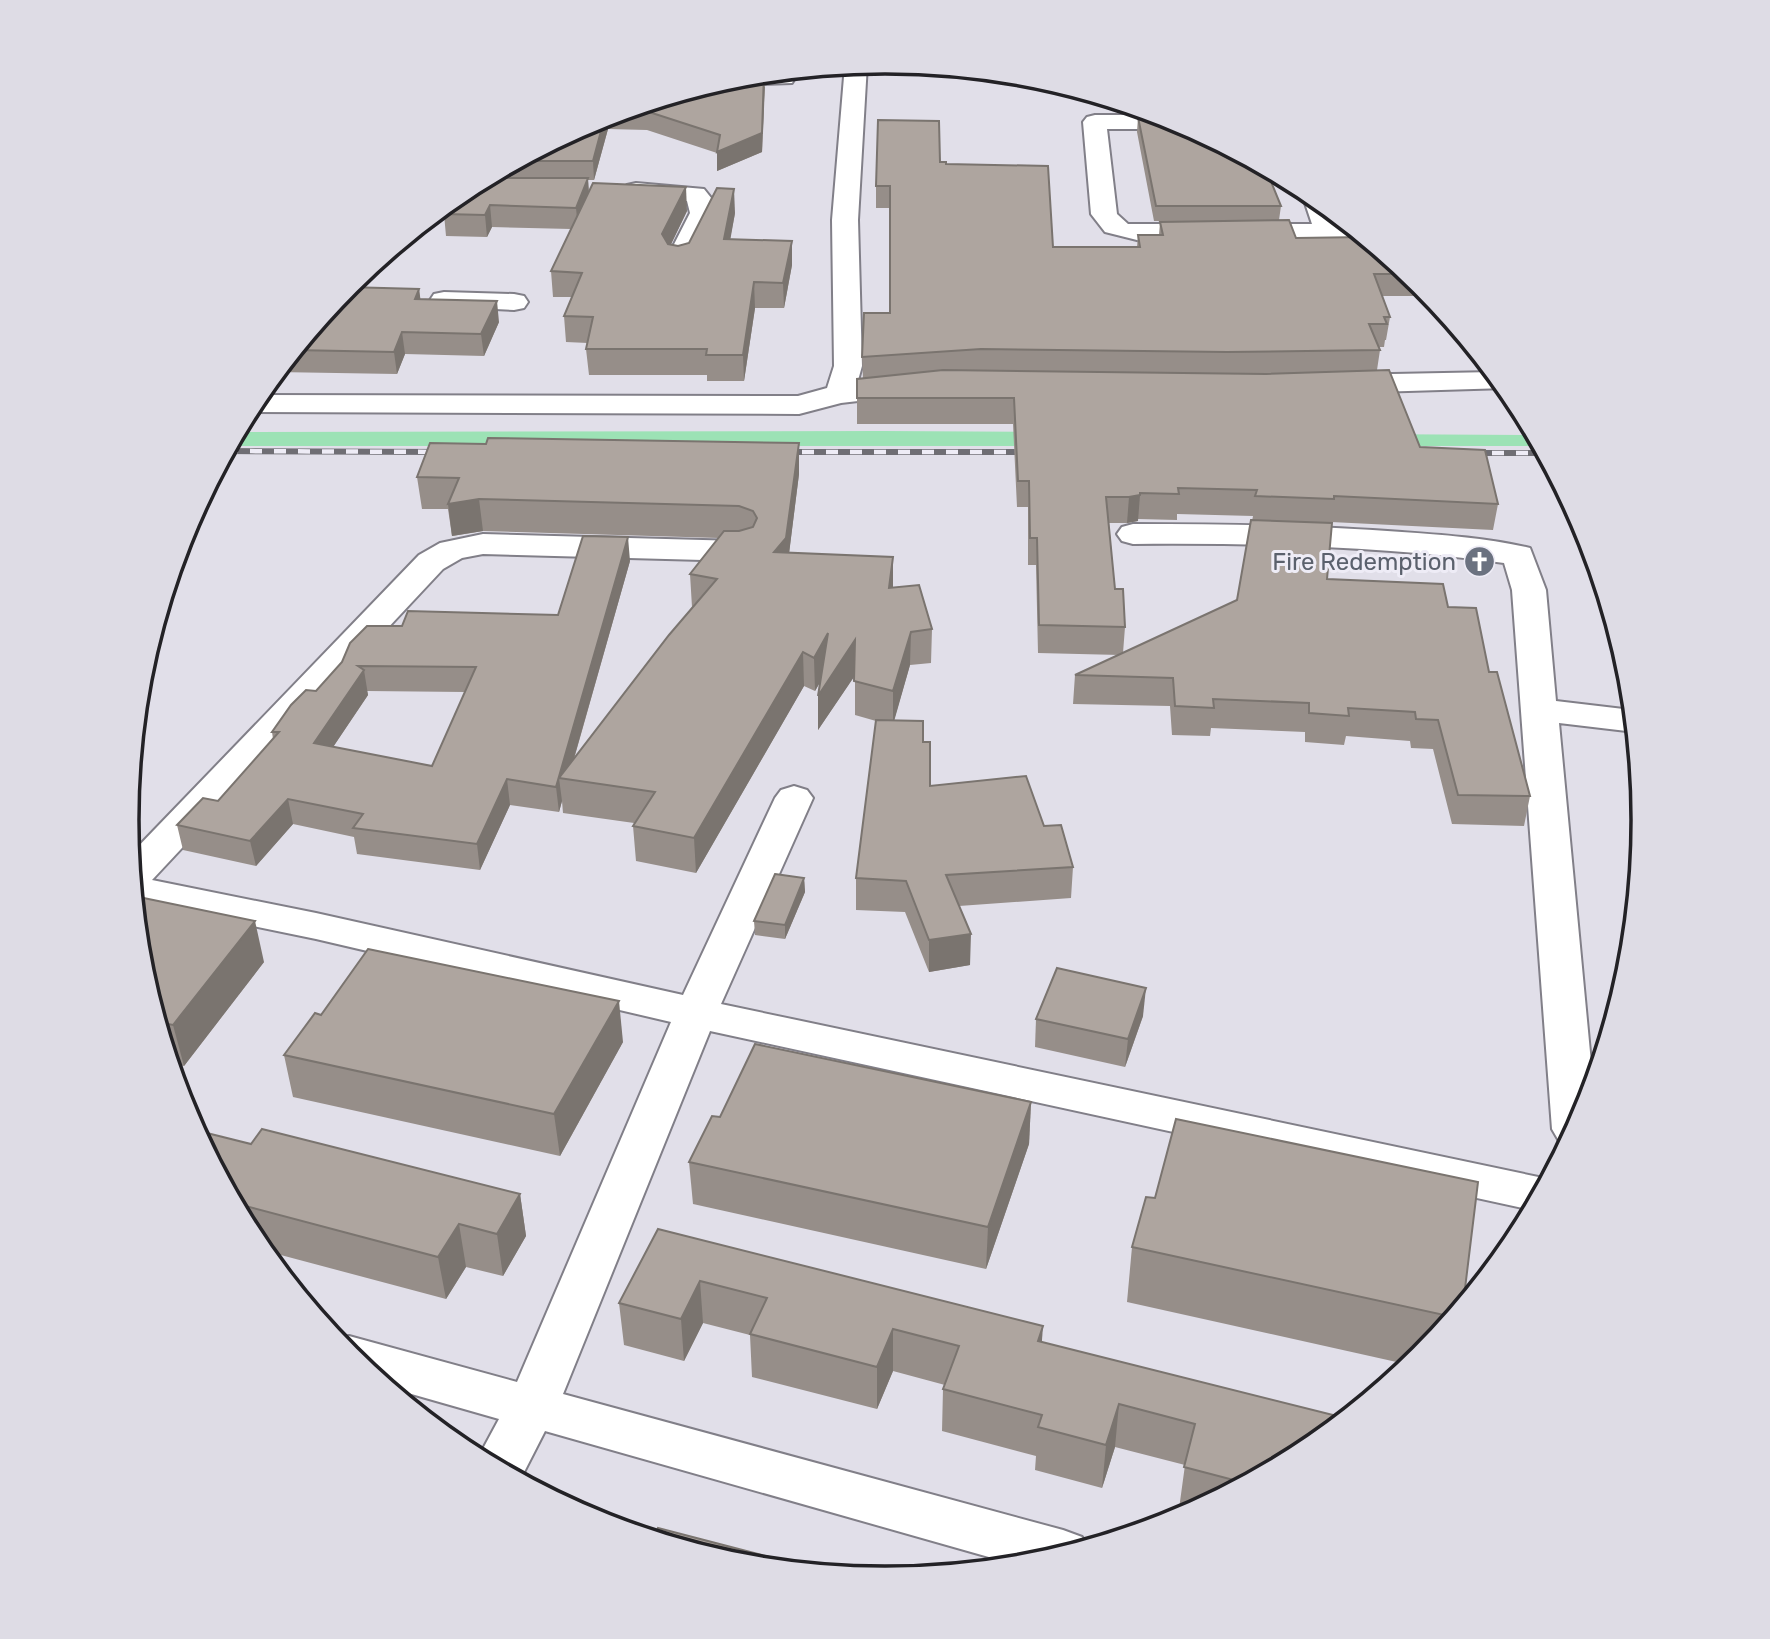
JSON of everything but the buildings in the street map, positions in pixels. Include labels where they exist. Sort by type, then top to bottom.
[{"type":"street","points":[[840,394],[848,366],[845,220],[855,75]]},
{"type":"street","points":[[1137,117],[1094,113],[1104,214],[1107,223],[1118,230],[1141,233],[1344,232]]},
{"type":"street","points":[[614,190],[670,190],[695,194],[703,204],[702,213],[679,260]]},
{"type":"street","points":[[1321,215],[1326,232]]},
{"type":"street","points":[[419,300],[514,302]]},
{"type":"street","points":[[1308,385],[1488,381]]},
{"type":"street","points":[[266,404],[799,405],[840,394],[933,386]]},
{"type":"street","points":[[1133,534],[1286,533],[1460,546],[1518,555],[1529,590],[1573,1107]]},
{"type":"street","points":[[141,868],[432,562],[452,550],[483,544],[740,551]]},
{"type":"street","points":[[1539,710],[1625,720]]},
{"type":"street","points":[[503,1461],[533,1405],[696,1013],[794,798]]},
{"type":"street","points":[[143,891],[316,926],[696,1013],[1531,1193]]},
{"type":"street","points":[[374,1363],[1043,1548]]},
{"type":"green space","points":[[882,431],[1524,435],[1530,446],[239,446],[248,432]]},
{"type":"railway","points":[[236,451],[446,452]]},
{"type":"railway","points":[[778,452],[1034,452]]},
{"type":"railway","points":[[1468,453],[1534,453]]},
{"type":"place","name":"Fire Redemption","points":[[1479,562]]}]
